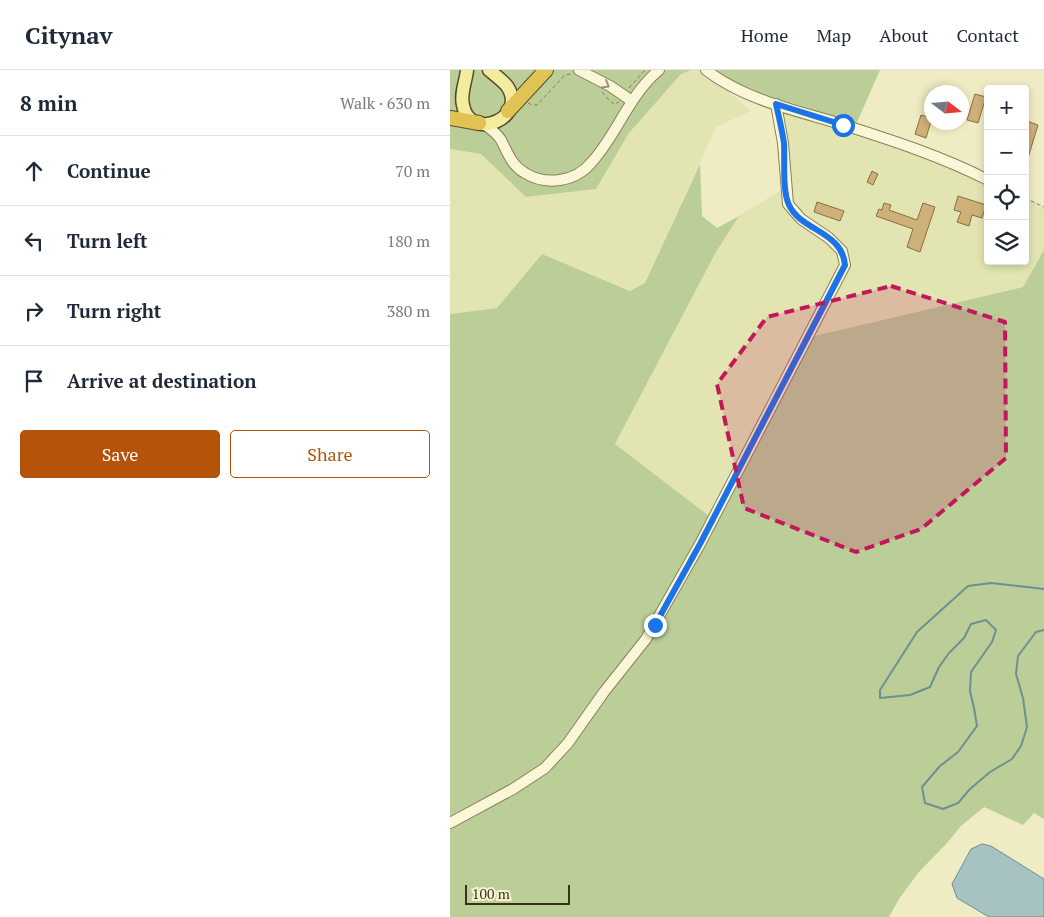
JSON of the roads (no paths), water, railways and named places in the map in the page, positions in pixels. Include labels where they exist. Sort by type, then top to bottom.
[{"type":"highway","points":[[506,114],[546,70]]},
{"type":"highway","points":[[450,118],[481,124]]},
{"type":"main road","points":[[467,70],[462,104],[470,118],[481,124],[494,123],[506,114],[511,101],[509,90],[489,70]]},
{"type":"street","points":[[481,124],[496,134],[501,140],[509,159],[524,173],[544,180],[565,179],[575,176],[591,163],[628,98],[659,70]]},
{"type":"street","points":[[706,70],[735,88],[776,104],[906,146],[959,165],[984,178]]},
{"type":"street","points":[[576,73],[628,98]]},
{"type":"street","points":[[450,823],[513,789],[545,768],[568,743],[619,672],[646,639],[700,544],[845,265],[842,251],[829,238],[801,219],[788,204],[784,143],[776,104]]},
{"type":"street","points":[[501,140],[506,114]]},
{"type":"water","points":[[982,844],[991,846],[1044,879],[1044,917],[989,917],[957,898],[952,884],[971,849]]},
{"type":"waterway","points":[[1044,589],[991,583],[968,586],[917,632],[880,690],[880,698],[910,695],[930,687],[939,667],[949,653],[964,638],[971,624],[986,620],[996,630],[992,642],[971,672],[970,691],[977,726],[958,752],[940,766],[922,787],[925,803],[943,809],[958,803],[970,789],[990,772],[1012,759],[1021,746],[1027,727],[1023,698],[1016,674],[1018,656],[1036,632],[1044,630]]}]
